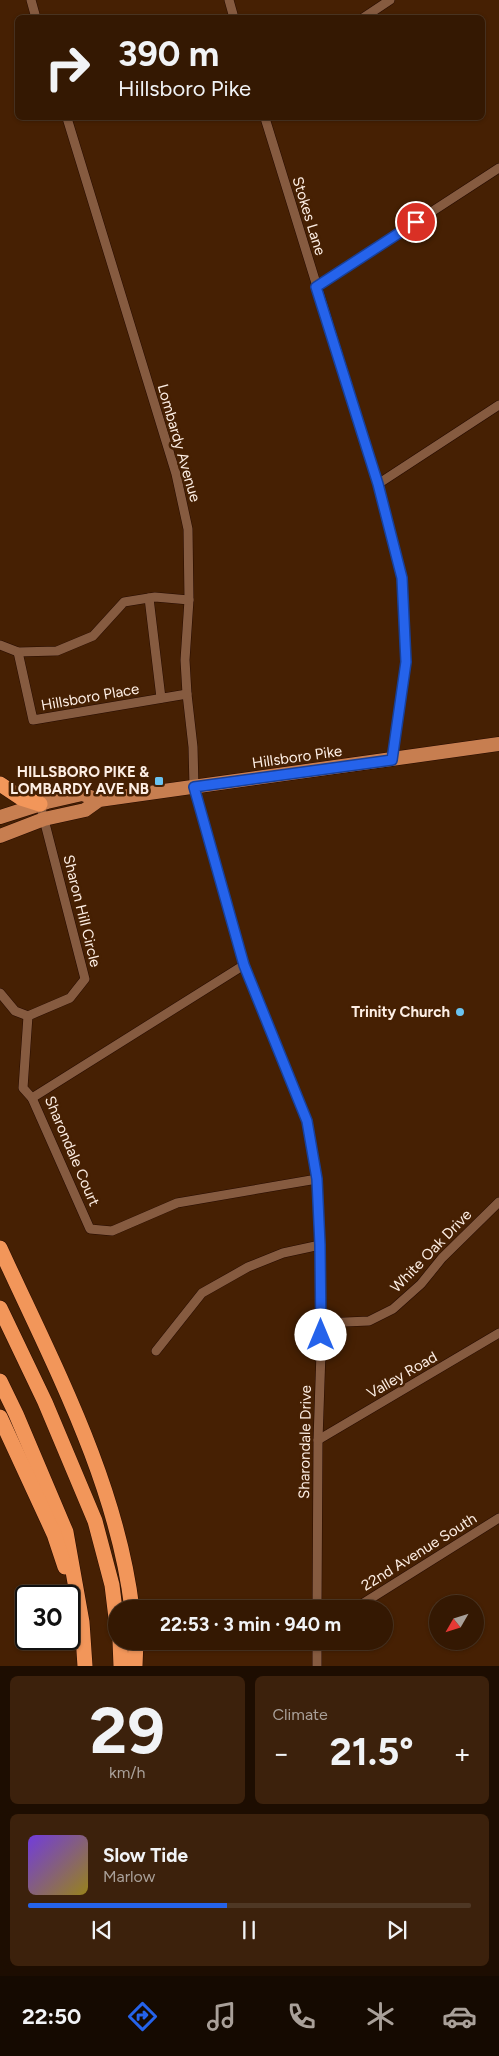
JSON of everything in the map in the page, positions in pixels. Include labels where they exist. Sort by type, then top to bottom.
[{"type":"highway","points":[[0,784],[21,798],[40,804]]},
{"type":"highway","points":[[0,1248],[77,1419],[111,1508],[128,1571],[131,1600]]},
{"type":"highway","points":[[0,1266],[77,1419]]},
{"type":"highway","points":[[0,1308],[45,1402],[95,1521],[112,1585],[114,1600]]},
{"type":"highway","points":[[0,1381],[66,1532],[82,1622],[85,1666]]},
{"type":"highway","points":[[0,1418],[54,1534],[82,1622]]},
{"type":"highway","points":[[120,1650],[121,1666]]},
{"type":"highway","points":[[135,1666],[136,1650]]},
{"type":"main road","name":"Hillsboro Pike","points":[[0,816],[82,794],[99,800],[499,744]]},
{"type":"main road","name":"Hillsboro Pike","points":[[0,836],[44,818],[85,810],[99,800]]},
{"type":"street","points":[[31,0],[35,15]]},
{"type":"street","points":[[229,0],[233,15]]},
{"type":"street","points":[[368,15],[390,0]]},
{"type":"street","name":"Lombardy Avenue","points":[[68,120],[176,474],[188,529],[189,600],[185,660],[186,694],[193,747],[194,787]]},
{"type":"street","name":"Stokes Lane","points":[[266,120],[378,484],[402,578],[406,662],[392,760]]},
{"type":"street","points":[[316,287],[499,168]]},
{"type":"street","points":[[378,484],[499,405]]},
{"type":"street","points":[[0,645],[18,652],[57,651],[93,636],[124,602],[149,598],[189,600]]},
{"type":"street","name":"Hillsboro Place","points":[[149,598],[165,698]]},
{"type":"street","name":"Hillsboro Place","points":[[18,652],[33,720],[186,694]]},
{"type":"street","name":"Sharondale Drive","points":[[194,787],[244,965],[307,1121],[317,1179],[322,1323],[318,1440],[317,1600]]},
{"type":"street","name":"Sharon Hill Circle","points":[[28,1016],[70,998],[85,980],[40,804]]},
{"type":"street","name":"Sharondale Court","points":[[244,965],[32,1098],[90,1229],[112,1231],[177,1203],[317,1179]]},
{"type":"street","points":[[0,993],[15,1012],[28,1016],[23,1088],[32,1098]]},
{"type":"street","name":"White Oak Drive","points":[[322,1323],[369,1321],[393,1309],[421,1284],[442,1258],[499,1202]]},
{"type":"street","points":[[156,1351],[202,1293],[248,1267],[283,1253],[320,1245]]},
{"type":"street","name":"Valley Road","points":[[318,1440],[499,1333]]},
{"type":"street","name":"22nd Avenue South","points":[[368,1600],[499,1518]]},
{"type":"street","points":[[317,1650],[317,1666]]},
{"type":"place","name":"HILLSBORO PIKE & LOMBARDY AVE NB","points":[[159,781]]},
{"type":"place","name":"Trinity Church","points":[[460,1012]]},
{"type":"route","points":[[321,1335],[317,1179],[307,1121],[244,965],[194,787],[392,760],[406,662],[402,578],[378,484],[316,287],[416,222]]}]
